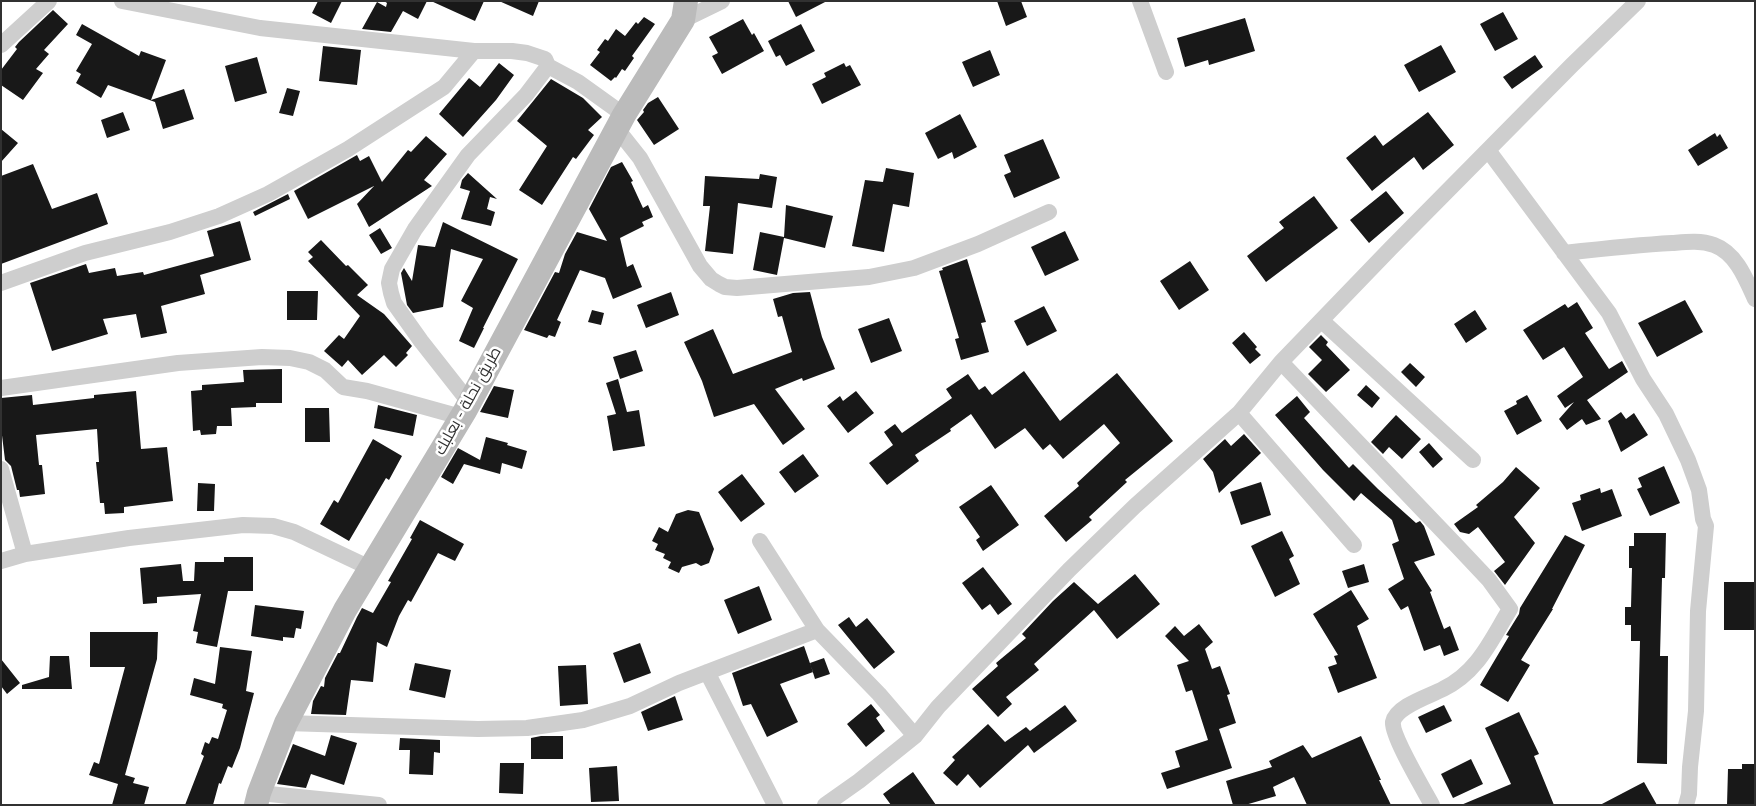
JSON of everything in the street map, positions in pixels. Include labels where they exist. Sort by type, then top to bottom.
[{"type":"street","points":[[1,45],[49,1]]},
{"type":"street","points":[[122,1],[260,28],[474,52],[512,51],[528,53],[545,60],[548,66],[578,82],[620,122],[700,266],[711,279],[725,287],[755,288],[869,277],[914,268],[978,244],[1049,212]]},
{"type":"street","points":[[684,11],[722,1]]},
{"type":"street","points":[[1140,1],[1166,72]]},
{"type":"street","points":[[825,805],[859,781],[915,736],[938,707],[1076,564],[1135,506],[1239,413],[1281,362],[1488,150],[1638,1]]},
{"type":"street","name":"طريق نحلة - بعلبك","points":[[257,799],[286,723],[345,610],[465,409],[620,122],[684,11]]},
{"type":"street","points":[[1,283],[85,252],[170,232],[219,216],[268,194],[348,149],[444,87],[474,52]]},
{"type":"street","points":[[465,409],[394,303],[389,283],[392,269],[415,229],[468,155],[526,95],[548,66]]},
{"type":"street","points":[[1488,150],[1609,313],[1643,379],[1666,414],[1688,460],[1699,490],[1703,519],[1706,526],[1698,611],[1696,711],[1690,767],[1690,794],[1686,805]]},
{"type":"street","points":[[1564,253],[1650,244],[1697,242],[1714,245],[1724,251],[1737,264],[1747,280],[1755,299]]},
{"type":"street","points":[[1322,321],[1473,460]]},
{"type":"street","points":[[1,388],[178,363],[262,357],[290,358],[309,362],[325,370],[343,387],[465,409]]},
{"type":"street","points":[[1281,362],[1489,580],[1510,609],[1486,651],[1475,666],[1459,680],[1396,714],[1394,730],[1432,805]]},
{"type":"street","points":[[1239,413],[1354,546]]},
{"type":"street","points":[[1,469],[25,554]]},
{"type":"street","points":[[1,561],[25,554],[130,538],[243,525],[272,526],[294,532],[370,568]]},
{"type":"street","points":[[760,540],[817,630],[879,694],[915,736]]},
{"type":"street","points":[[286,723],[478,729],[527,728],[583,720],[630,706],[707,672],[817,630]]},
{"type":"street","points":[[707,672],[775,805]]},
{"type":"street","points":[[257,799],[379,805]]},
{"type":"building","points":[[318,1],[342,1],[331,23],[312,13]]},
{"type":"building","points":[[384,1],[427,1],[418,19],[403,11],[391,32],[362,29],[377,2],[386,7],[387,3]]},
{"type":"building","points":[[431,1],[484,1],[475,21]]},
{"type":"building","points":[[499,1],[539,1],[533,16]]},
{"type":"building","points":[[788,1],[827,1],[796,17]]},
{"type":"building","points":[[997,1],[1021,1],[1027,17],[1006,26]]},
{"type":"building","points":[[53,10],[68,24],[44,50],[49,54],[36,69],[43,73],[23,100],[1,85],[1,70],[17,49],[15,47],[19,42]]},
{"type":"building","points":[[1503,12],[1518,39],[1495,51],[1480,24]]},
{"type":"building","points":[[644,17],[655,24],[632,56],[634,58],[625,71],[622,69],[616,78],[611,81],[590,65],[600,52],[597,50],[605,39],[608,41],[616,29],[625,36],[636,22],[638,24]]},
{"type":"building","points":[[1245,18],[1255,51],[1209,65],[1208,60],[1185,67],[1177,38]]},
{"type":"building","points":[[743,19],[752,35],[754,33],[764,51],[722,74],[712,56],[718,53],[709,37]]},
{"type":"building","points":[[82,24],[139,56],[141,51],[166,60],[151,100],[184,89],[194,119],[163,129],[155,102],[108,85],[101,98],[76,83],[81,74],[76,71],[92,44],[76,35]]},
{"type":"building","points":[[801,24],[815,51],[786,66],[780,55],[776,57],[768,41]]},
{"type":"building","points":[[1441,45],[1456,72],[1419,92],[1404,65]]},
{"type":"building","points":[[323,46],[361,50],[357,85],[319,81]]},
{"type":"building","points":[[990,50],[1000,75],[973,87],[962,62]]},
{"type":"building","points":[[1535,55],[1543,67],[1512,89],[1503,77]]},
{"type":"building","points":[[257,57],[267,93],[235,102],[225,66]]},
{"type":"building","points":[[499,63],[514,75],[496,100],[463,137],[439,114],[469,78],[480,87]]},
{"type":"building","points":[[844,63],[846,67],[850,65],[861,85],[822,104],[812,84],[826,77],[824,73]]},
{"type":"building","points":[[551,79],[583,98],[602,117],[588,130],[594,135],[576,159],[573,157],[542,205],[519,190],[547,146],[517,121]]},
{"type":"building","points":[[287,88],[300,91],[293,116],[279,113]]},
{"type":"building","points":[[658,97],[679,129],[654,145],[637,120],[644,112],[643,110],[648,103]]},
{"type":"building","points":[[123,112],[130,130],[107,138],[101,120]]},
{"type":"building","points":[[1428,112],[1454,145],[1423,170],[1414,157],[1372,191],[1346,158],[1375,135],[1383,146]]},
{"type":"building","points":[[960,114],[977,147],[954,159],[952,152],[938,159],[925,133]]},
{"type":"building","points":[[1,129],[18,143],[1,162]]},
{"type":"building","points":[[1715,133],[1717,137],[1720,134],[1728,148],[1698,166],[1688,150]]},
{"type":"building","points":[[426,136],[447,154],[424,180],[432,186],[369,227],[357,204],[374,186],[308,219],[294,191],[357,155],[360,161],[369,156],[382,182],[408,150],[411,152]]},
{"type":"building","points":[[1043,139],[1060,178],[1014,198],[1004,175],[1011,172],[1004,155]]},
{"type":"building","points":[[622,162],[633,181],[631,182],[643,208],[648,205],[653,217],[642,222],[644,226],[620,238],[627,267],[633,264],[642,287],[613,299],[605,278],[580,270],[557,320],[561,322],[555,337],[549,335],[547,338],[524,330],[555,272],[559,273],[565,254],[577,232],[607,241],[589,209],[611,167]]},
{"type":"building","points":[[33,164],[52,209],[97,193],[108,224],[1,264],[1,176]]},
{"type":"building","points":[[886,168],[914,173],[909,207],[893,204],[884,252],[852,246],[865,180],[883,182]]},
{"type":"building","points":[[468,173],[497,199],[490,197],[487,209],[495,212],[491,226],[461,219],[470,191],[460,188],[462,180]]},
{"type":"building","points":[[760,174],[777,177],[772,208],[738,203],[733,254],[705,251],[710,206],[703,206],[705,176],[759,179]]},
{"type":"building","points":[[1386,191],[1404,213],[1369,243],[1350,220]]},
{"type":"building","points":[[288,194],[290,199],[255,216],[253,212]]},
{"type":"building","points":[[1314,196],[1338,228],[1266,282],[1247,256],[1284,228],[1279,222]]},
{"type":"building","points":[[786,205],[833,216],[825,248],[784,238],[777,275],[753,270],[760,232],[784,237]]},
{"type":"building","points":[[240,221],[251,260],[200,275],[205,294],[161,306],[167,333],[141,338],[136,314],[103,319],[108,334],[52,351],[30,283],[86,264],[89,273],[115,268],[117,276],[143,272],[144,275],[214,256],[207,231]]},
{"type":"building","points":[[443,222],[518,259],[474,348],[459,341],[473,308],[461,301],[483,259],[451,249],[443,307],[413,313],[407,305],[401,273],[404,268],[412,281],[418,245],[435,247]]},
{"type":"building","points":[[380,228],[392,248],[381,254],[369,235]]},
{"type":"building","points":[[1065,231],[1079,260],[1045,276],[1031,247]]},
{"type":"building","points":[[321,240],[368,285],[357,295],[384,314],[412,346],[406,353],[408,355],[396,367],[384,355],[362,375],[348,360],[342,367],[324,351],[339,335],[344,339],[360,316],[308,261],[313,257],[308,252]]},
{"type":"building","points":[[967,259],[986,322],[981,323],[989,352],[961,360],[955,339],[959,338],[939,271],[943,270],[942,268]]},
{"type":"building","points":[[1190,261],[1209,290],[1179,310],[1160,281]]},
{"type":"building","points":[[287,291],[318,291],[317,320],[287,320]]},
{"type":"building","points":[[671,292],[679,315],[646,328],[637,305]]},
{"type":"building","points":[[810,292],[822,337],[835,369],[803,381],[802,378],[775,389],[805,429],[783,445],[754,404],[714,417],[702,381],[684,342],[713,329],[733,374],[792,352],[782,316],[778,317],[773,299],[793,293]]},
{"type":"building","points":[[1685,300],[1703,332],[1657,357],[1638,323]]},
{"type":"building","points":[[1577,302],[1593,328],[1585,333],[1609,369],[1622,361],[1628,372],[1587,400],[1601,419],[1586,425],[1582,419],[1567,430],[1559,419],[1574,402],[1565,408],[1557,396],[1583,377],[1564,347],[1543,360],[1523,330],[1565,304],[1568,308]]},
{"type":"building","points":[[1044,306],[1057,331],[1027,346],[1014,321]]},
{"type":"building","points":[[592,310],[604,313],[601,325],[588,322]]},
{"type":"building","points":[[1475,310],[1487,329],[1466,343],[1454,324]]},
{"type":"building","points":[[889,318],[902,351],[871,363],[858,329]]},
{"type":"building","points":[[1244,332],[1257,347],[1255,349],[1261,355],[1250,364],[1232,343]]},
{"type":"building","points":[[1321,335],[1328,342],[1326,345],[1350,370],[1326,392],[1308,374],[1322,360],[1309,347]]},
{"type":"building","points":[[636,350],[643,371],[620,379],[613,357]]},
{"type":"building","points":[[1410,363],[1425,377],[1416,387],[1401,372]]},
{"type":"building","points":[[282,369],[282,403],[256,403],[256,407],[231,408],[232,426],[217,426],[216,434],[201,435],[200,430],[193,431],[191,391],[202,390],[202,385],[244,382],[243,370]]},
{"type":"building","points":[[1024,371],[1060,421],[1117,373],[1173,441],[1125,480],[1127,482],[1089,517],[1092,520],[1066,542],[1044,516],[1079,486],[1077,483],[1120,443],[1104,424],[1063,459],[1050,444],[1043,450],[1025,428],[995,449],[971,414],[950,429],[951,431],[915,455],[919,461],[887,485],[869,463],[893,445],[884,432],[895,424],[902,433],[952,398],[946,389],[968,374],[979,390],[985,386],[992,395]]},
{"type":"building","points":[[618,379],[627,412],[639,410],[645,446],[613,451],[607,416],[616,414],[606,383]]},
{"type":"building","points":[[1366,385],[1380,398],[1372,408],[1357,395]]},
{"type":"building","points":[[494,386],[514,390],[508,418],[480,412]]},
{"type":"building","points":[[136,391],[141,449],[167,447],[173,501],[124,507],[124,513],[105,514],[104,503],[100,503],[96,462],[99,462],[97,429],[36,435],[39,465],[42,465],[45,494],[20,497],[11,466],[5,460],[1,427],[1,398],[32,395],[33,405],[94,398],[94,395]]},
{"type":"building","points":[[856,391],[874,413],[848,433],[827,406],[840,396],[843,401]]},
{"type":"building","points":[[1527,395],[1542,421],[1517,435],[1504,411],[1517,404],[1516,401]]},
{"type":"building","points":[[1297,396],[1310,412],[1304,418],[1349,468],[1353,464],[1416,523],[1420,521],[1424,526],[1435,555],[1414,562],[1432,591],[1430,592],[1444,629],[1450,626],[1459,650],[1444,656],[1440,645],[1424,651],[1408,606],[1401,610],[1388,589],[1404,579],[1392,544],[1399,541],[1392,520],[1361,493],[1354,501],[1323,470],[1275,415]]},
{"type":"building","points":[[378,405],[417,415],[413,436],[374,428]]},
{"type":"building","points":[[305,408],[329,408],[330,442],[305,442]]},
{"type":"building","points":[[1621,412],[1626,419],[1634,413],[1648,435],[1621,452],[1608,421]]},
{"type":"building","points":[[1396,415],[1421,439],[1402,459],[1389,447],[1383,454],[1371,442]]},
{"type":"building","points":[[1244,434],[1261,453],[1219,493],[1213,472],[1203,459],[1225,439],[1231,446]]},
{"type":"building","points":[[486,437],[527,451],[522,469],[502,463],[500,474],[464,464],[453,484],[441,477],[458,448],[480,460]]},
{"type":"building","points":[[373,439],[402,456],[389,480],[386,478],[349,541],[320,524],[334,500],[338,503]]},
{"type":"building","points":[[1429,443],[1443,459],[1433,468],[1419,452]]},
{"type":"building","points":[[803,454],[819,476],[795,493],[779,472]]},
{"type":"building","points":[[1664,466],[1680,503],[1650,516],[1637,489],[1642,487],[1638,478]]},
{"type":"building","points":[[1516,467],[1540,488],[1514,517],[1535,543],[1505,585],[1494,571],[1505,562],[1478,527],[1469,534],[1460,532],[1454,524],[1478,507],[1476,505],[1503,482]]},
{"type":"building","points":[[742,474],[765,504],[741,522],[718,492]]},
{"type":"building","points":[[1261,482],[1271,515],[1241,525],[1230,492]]},
{"type":"building","points":[[198,483],[215,484],[214,511],[197,511]]},
{"type":"building","points":[[991,485],[1019,525],[983,551],[976,540],[980,537],[959,507]]},
{"type":"building","points":[[1600,488],[1601,493],[1612,489],[1622,516],[1582,531],[1572,503],[1581,500],[1580,495]]},
{"type":"building","points":[[688,510],[699,512],[714,549],[709,563],[701,566],[696,563],[682,567],[679,573],[668,568],[671,562],[663,558],[665,554],[655,550],[658,544],[652,541],[659,527],[668,532],[676,514]]},
{"type":"building","points":[[420,520],[464,544],[455,561],[438,553],[411,602],[408,600],[399,616],[387,647],[377,642],[373,682],[351,680],[346,715],[311,714],[313,701],[321,686],[324,687],[325,678],[338,653],[340,653],[362,608],[373,613],[391,582],[388,581],[412,539],[410,538]]},
{"type":"building","points":[[1282,531],[1294,556],[1289,559],[1300,584],[1275,597],[1251,546]]},
{"type":"building","points":[[1634,533],[1666,533],[1665,578],[1662,578],[1660,656],[1668,656],[1667,764],[1637,763],[1640,641],[1631,641],[1631,625],[1625,625],[1625,607],[1631,607],[1632,568],[1629,568],[1629,546],[1634,546]]},
{"type":"building","points":[[1565,535],[1585,545],[1553,609],[1521,660],[1530,665],[1508,702],[1480,685],[1509,636],[1506,635],[1519,614],[1520,608]]},
{"type":"building","points":[[224,557],[253,557],[253,591],[228,591],[217,647],[196,643],[198,632],[193,631],[201,594],[157,597],[157,603],[143,604],[140,568],[181,564],[183,581],[194,581],[195,562],[224,562]]},
{"type":"building","points":[[1364,564],[1369,582],[1348,588],[1342,571]]},
{"type":"building","points":[[983,567],[1012,604],[998,615],[990,604],[982,610],[962,583]]},
{"type":"building","points":[[1135,574],[1160,604],[1117,639],[1094,610],[1034,664],[1039,670],[1006,697],[1012,704],[998,717],[972,689],[998,666],[996,663],[1026,638],[1022,634],[1074,582],[1098,604]]},
{"type":"building","points":[[1724,582],[1755,582],[1755,630],[1724,630]]},
{"type":"building","points":[[759,586],[772,620],[738,634],[724,600]]},
{"type":"building","points":[[1351,590],[1369,619],[1357,626],[1377,678],[1338,693],[1328,667],[1337,664],[1334,656],[1338,655],[1313,614]]},
{"type":"building","points":[[255,605],[304,611],[301,629],[296,628],[294,638],[283,637],[283,641],[251,636]]},
{"type":"building","points":[[849,617],[856,627],[867,618],[895,652],[874,669],[838,625]]},
{"type":"building","points":[[1199,624],[1213,642],[1205,649],[1212,669],[1220,666],[1230,694],[1227,695],[1236,723],[1219,729],[1232,768],[1167,789],[1161,773],[1180,767],[1175,751],[1208,740],[1192,690],[1186,692],[1177,665],[1189,661],[1165,636],[1175,626],[1184,636]]},
{"type":"building","points":[[90,632],[158,632],[157,659],[125,775],[135,778],[133,783],[149,787],[144,805],[112,805],[118,784],[89,775],[94,762],[99,764],[125,667],[90,667]]},
{"type":"building","points":[[640,643],[651,673],[624,683],[613,653]]},
{"type":"building","points":[[804,646],[813,672],[780,684],[798,722],[767,737],[751,704],[743,706],[732,673]]},
{"type":"building","points":[[220,647],[252,651],[246,691],[254,693],[240,748],[232,768],[228,766],[221,784],[219,783],[213,805],[185,805],[204,756],[201,754],[205,742],[209,744],[212,737],[218,739],[227,710],[222,708],[223,704],[190,695],[194,678],[215,684]]},
{"type":"building","points":[[50,656],[69,656],[72,689],[22,689],[22,685],[49,677]]},
{"type":"building","points":[[824,658],[830,674],[815,679],[810,663]]},
{"type":"building","points":[[1,659],[20,683],[7,694],[1,686]]},
{"type":"building","points":[[415,663],[451,670],[445,698],[409,690]]},
{"type":"building","points":[[586,665],[588,704],[560,706],[558,666]]},
{"type":"building","points":[[675,696],[683,720],[648,731],[641,712]]},
{"type":"building","points":[[871,704],[880,715],[876,718],[885,731],[866,747],[847,724]]},
{"type":"building","points":[[1065,705],[1077,721],[1034,753],[1028,745],[980,788],[968,774],[957,786],[943,773],[955,760],[952,757],[988,724],[1005,742],[1026,727],[1030,731]]},
{"type":"building","points":[[1444,705],[1452,721],[1426,733],[1418,717]]},
{"type":"building","points":[[1519,712],[1539,754],[1534,756],[1554,805],[1461,805],[1511,784],[1485,728]]},
{"type":"building","points":[[331,735],[357,743],[344,785],[311,774],[306,788],[277,784],[293,744],[325,756]]},
{"type":"building","points":[[563,736],[563,759],[531,759],[531,738]]},
{"type":"building","points":[[1361,736],[1391,805],[1307,805],[1294,777],[1273,787],[1276,796],[1245,805],[1233,805],[1226,781],[1272,767],[1269,761],[1303,745],[1312,758]]},
{"type":"building","points":[[400,738],[440,740],[440,753],[434,752],[433,775],[409,774],[410,750],[399,750]]},
{"type":"building","points":[[1471,759],[1483,784],[1453,798],[1441,774]]},
{"type":"building","points":[[500,763],[524,763],[523,794],[499,793]]},
{"type":"building","points":[[1742,764],[1755,764],[1755,805],[1727,805],[1728,769],[1742,769]]},
{"type":"building","points":[[617,766],[619,801],[591,802],[589,768]]},
{"type":"building","points":[[913,772],[936,805],[891,805],[883,794]]},
{"type":"building","points":[[1644,782],[1657,805],[1600,805]]}]
